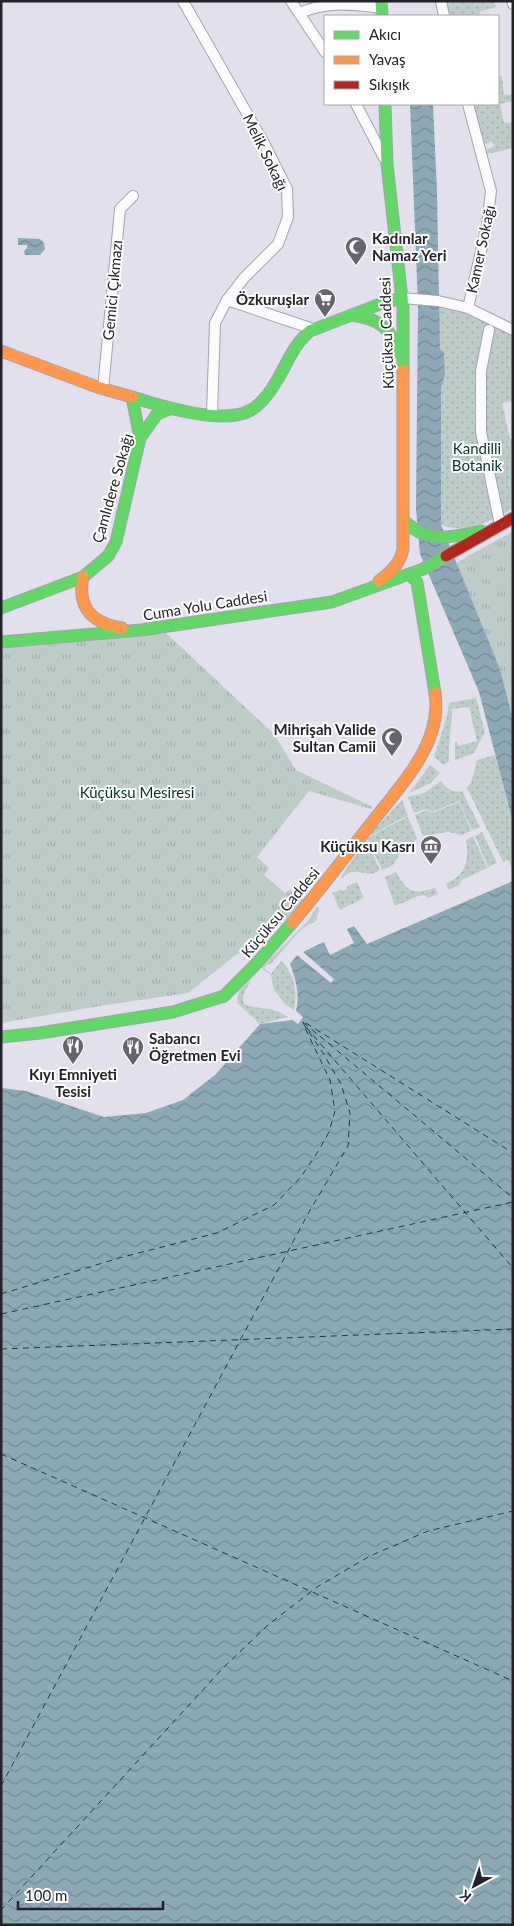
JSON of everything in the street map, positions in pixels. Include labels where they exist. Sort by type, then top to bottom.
[{"type":"main road","name":"Küçüksu Caddesi","points":[[350,596],[380,580],[395,569],[404,553],[403,361],[408,298],[400,279],[387,164],[385,105]]},
{"type":"main road","points":[[390,300],[396,292],[400,279]]},
{"type":"main road","points":[[1,351],[103,389],[170,408],[212,414],[242,414],[260,404],[278,379],[302,338],[313,329],[390,300],[408,298]]},
{"type":"main road","points":[[353,315],[370,317],[382,324],[393,334],[403,361]]},
{"type":"main road","points":[[132,398],[140,438]]},
{"type":"main road","name":"Çamlıdere Sokağı","points":[[83,577],[108,556],[116,542],[140,438],[157,414],[170,408]]},
{"type":"main road","name":"Cuma Yolu Caddesi","points":[[1,642],[141,630],[332,602],[413,578],[424,568],[513,518]]},
{"type":"main road","points":[[404,521],[429,536],[455,536],[497,526]]},
{"type":"main road","points":[[1,608],[83,577],[81,594],[84,605],[95,620],[112,627],[141,630]]},
{"type":"main road","name":"Küçüksu Caddesi","points":[[1,1037],[40,1033],[173,1012],[224,996],[258,963],[314,898],[398,789],[422,754],[432,732],[437,711],[436,698],[413,578]]},
{"type":"street","name":"Melik Sokağı","points":[[184,1],[265,145],[287,189],[288,217],[278,244],[244,278],[227,300],[215,323],[212,414]]},
{"type":"street","points":[[291,1],[324,51]]},
{"type":"street","points":[[440,1],[444,15]]},
{"type":"street","points":[[298,13],[318,6],[336,3],[381,8]]},
{"type":"street","points":[[357,105],[387,164]]},
{"type":"street","name":"Kamer Sokağı","points":[[468,105],[491,191],[487,225],[468,308]]},
{"type":"street","name":"Gemici Çıkmazı","points":[[103,389],[120,209],[133,196]]},
{"type":"street","points":[[408,298],[438,301],[468,308],[513,330]]},
{"type":"street","points":[[227,300],[313,329]]},
{"type":"street","points":[[489,330],[481,371],[481,432],[497,526]]},
{"type":"green space","points":[[456,1],[494,1],[496,7],[479,12],[480,15],[447,15],[444,5]]},
{"type":"green space","points":[[502,76],[504,95],[513,94],[513,101],[500,104],[504,123],[513,122],[513,148],[487,154],[486,150],[494,146],[492,141],[484,145],[471,107],[499,105],[499,77]]},
{"type":"green space","name":"Kandilli Botanik","points":[[438,305],[457,310],[513,333],[513,401],[502,403],[510,439],[513,439],[513,508],[488,521],[469,527],[460,528],[441,525],[441,388],[445,375],[440,349]]},
{"type":"green space","points":[[513,531],[513,720],[500,669],[456,563]]},
{"type":"green space","name":"Küçüksu Mesiresi","points":[[166,633],[274,734],[296,770],[373,807],[371,809],[309,791],[257,857],[269,868],[264,875],[285,893],[290,890],[304,900],[299,908],[280,924],[236,955],[188,993],[1,1023],[1,647]]},
{"type":"green space","points":[[476,698],[485,732],[474,753],[455,760],[455,742],[457,742],[458,746],[477,741],[469,707],[452,709],[449,761],[444,765],[434,757],[447,716],[449,703]]},
{"type":"green space","points":[[495,755],[513,825],[513,869],[508,860],[503,862],[467,788],[471,783],[477,760]]},
{"type":"green space","points":[[430,765],[440,773],[431,783],[409,793]]},
{"type":"green space","points":[[441,781],[450,790],[462,791],[480,827],[472,830],[459,801],[432,812],[427,809],[414,813],[408,797],[424,793]]},
{"type":"green space","points":[[402,800],[408,816],[366,838]]},
{"type":"green space","points":[[459,802],[471,831],[462,835],[448,832],[423,836],[415,815],[427,810],[432,813]]},
{"type":"green space","points":[[408,817],[417,839],[401,852],[393,865],[382,870],[367,838]]},
{"type":"green space","points":[[482,832],[497,863],[488,867],[475,836]]},
{"type":"green space","points":[[473,836],[487,868],[462,880],[459,885],[449,890],[446,884],[458,876],[465,866],[467,861],[466,840]]},
{"type":"green space","points":[[366,839],[380,870],[370,874],[352,872],[343,878],[341,877]]},
{"type":"green space","points":[[396,872],[408,888],[421,891],[435,888],[438,894],[429,898],[424,895],[418,896],[395,906],[385,877]]},
{"type":"green space","points":[[357,882],[364,898],[340,910],[332,893],[341,889],[343,891],[348,889],[347,886]]},
{"type":"green space","points":[[317,907],[319,909],[316,921],[306,926],[297,934],[270,965],[268,964],[264,968],[271,974],[281,961],[289,971],[295,990],[294,1010],[285,1004],[274,990],[271,975],[262,969],[307,922]]},
{"type":"green space","points":[[251,979],[243,997],[244,1004],[271,1009],[288,1017],[260,1024],[237,1003],[239,991]]},
{"type":"water","points":[[410,105],[433,105],[437,191],[440,349],[444,352],[445,375],[441,388],[441,525],[500,669],[513,720],[513,823],[479,692],[420,554],[416,509],[418,305]]},
{"type":"water","points":[[18,238],[40,239],[44,243],[45,249],[40,255],[25,255],[24,251],[27,245],[18,245]]},
{"type":"water","points":[[513,881],[513,1925],[1,1925],[1,1088],[26,1091],[104,1117],[146,1113],[183,1100],[216,1074],[260,1024],[292,1020],[298,1024],[303,1017],[296,1011],[297,988],[290,964],[297,955],[331,983],[334,979],[303,952],[324,942],[330,955],[354,943],[347,929],[354,926],[367,944]]},
{"type":"ferry route","points":[[1,1786],[309,1212],[348,1146],[350,1113],[341,1084],[301,1020]]},
{"type":"ferry route","points":[[303,1022],[513,1198]]},
{"type":"ferry route","points":[[306,1023],[513,1153]]},
{"type":"ferry route","points":[[306,1027],[513,1268]]},
{"type":"ferry route","points":[[1,1294],[119,1258],[217,1233],[274,1205],[301,1177],[319,1150],[329,1132],[335,1111],[330,1080],[305,1028]]},
{"type":"ferry route","points":[[1,1314],[513,1202]]},
{"type":"ferry route","points":[[1,1349],[513,1329]]},
{"type":"ferry route","points":[[1,1454],[513,1681]]},
{"type":"ferry route","points":[[1,1910],[223,1668],[268,1625],[317,1587],[370,1556],[428,1531],[513,1511]]},
{"type":"traffic: fast","points":[[381,1],[382,15]]},
{"type":"traffic: fast","points":[[385,105],[387,164],[403,308],[403,370]]},
{"type":"traffic: fast","points":[[140,438],[132,397],[192,413],[209,415],[225,416],[251,410],[265,398],[295,348],[310,331],[383,303],[402,298]]},
{"type":"traffic: fast","points":[[353,315],[371,319],[383,326],[392,337],[400,353]]},
{"type":"traffic: fast","points":[[1,608],[83,577],[108,556],[116,542],[140,438],[157,414],[170,409]]},
{"type":"traffic: fast","points":[[404,521],[421,533],[435,537],[481,531]]},
{"type":"traffic: fast","points":[[1,642],[141,630],[332,602],[423,569],[446,556]]},
{"type":"traffic: fast","points":[[409,574],[417,582],[435,693]]},
{"type":"traffic: fast","points":[[1,1037],[40,1033],[173,1012],[224,996],[257,963],[292,923]]},
{"type":"traffic: slow","points":[[1,351],[97,387],[132,397]]},
{"type":"traffic: slow","points":[[379,581],[394,567],[400,559],[403,549],[403,370]]},
{"type":"traffic: slow","points":[[83,577],[82,597],[89,612],[102,622],[122,628]]},
{"type":"traffic: slow","points":[[292,923],[398,789],[422,755],[435,717],[435,693]]},
{"type":"traffic: jam","points":[[446,556],[513,518]]},
{"type":"place","name":"Kadınlar Namaz Yeri","points":[[356,266]]},
{"type":"place","name":"Özkuruşlar","points":[[325,318]]},
{"type":"place","name":"Mihrişah Valide Sultan Camii","points":[[392,757]]},
{"type":"place","name":"Küçüksu Kasrı","points":[[431,865]]},
{"type":"place","name":"Kıyı Emniyeti Tesisi","points":[[73,1065]]},
{"type":"place","name":"Sabancı Öğretmen Evi","points":[[133,1066]]}]
